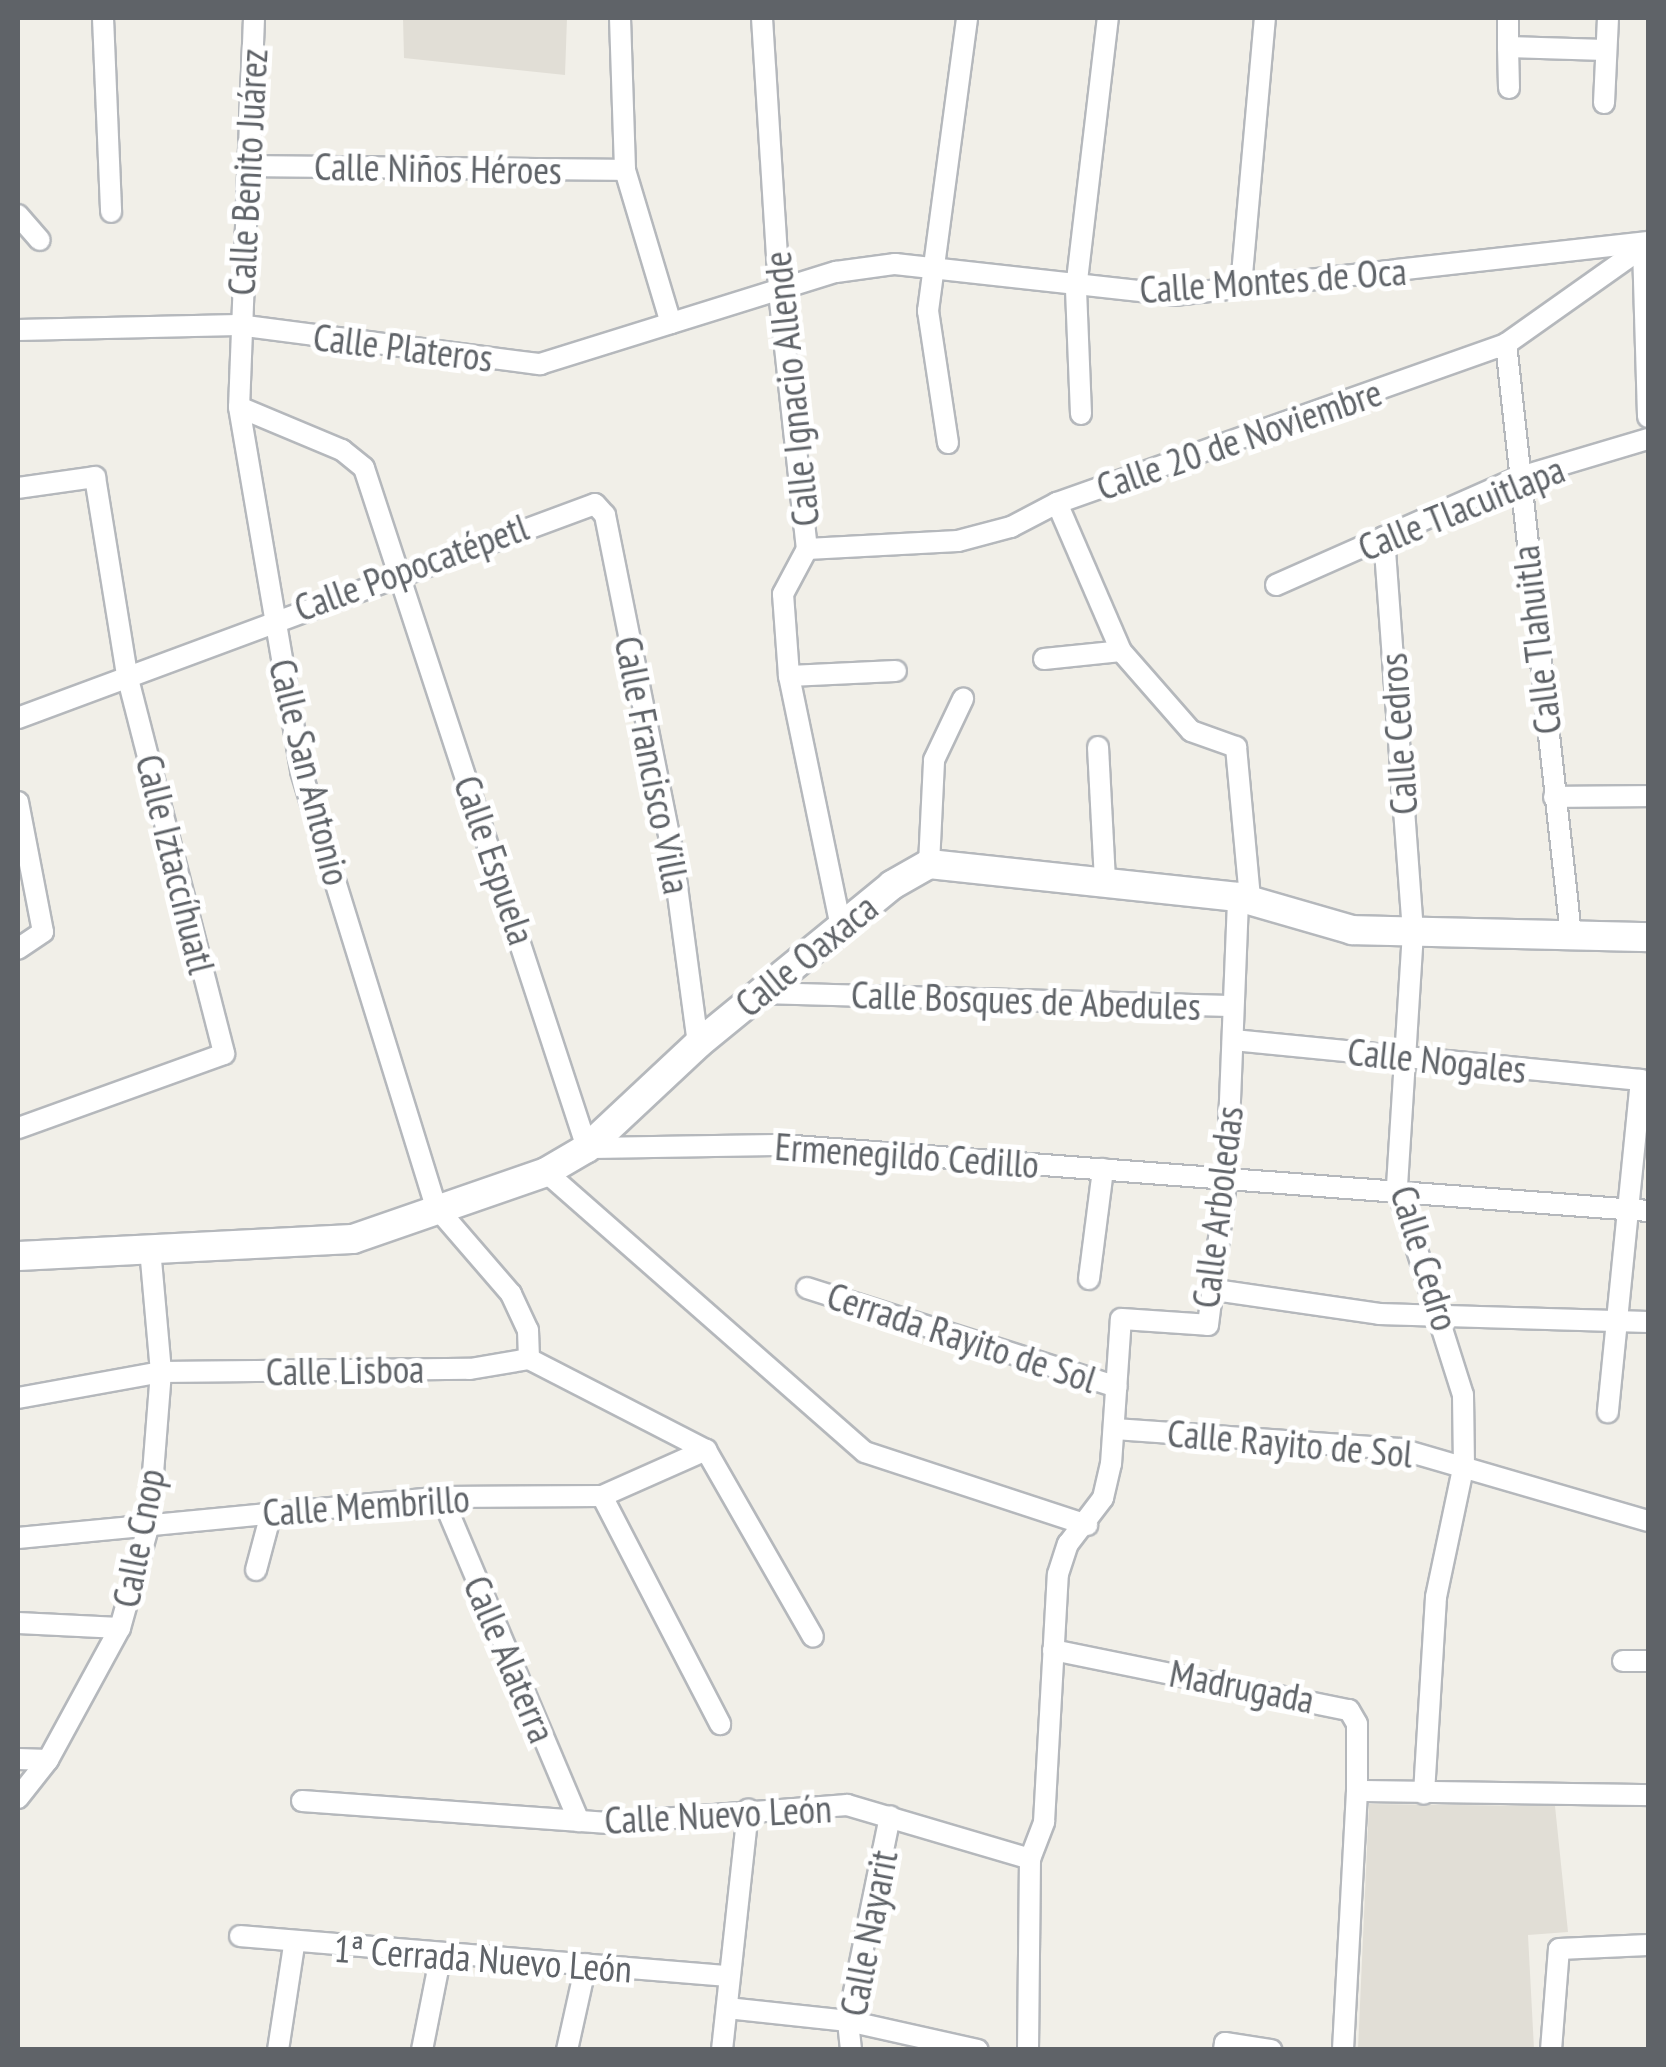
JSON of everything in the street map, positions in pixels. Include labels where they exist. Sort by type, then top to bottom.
[{"type":"street","points":[[104,18],[111,212]]},
{"type":"street","name":"Calle Benito Juárez","points":[[238,326],[251,166],[254,18]]},
{"type":"street","points":[[620,18],[625,170],[670,323]]},
{"type":"street","name":"Calle Ignacio Allende","points":[[762,18],[779,292],[807,549],[783,594],[789,676],[841,928]]},
{"type":"street","points":[[948,443],[928,311],[939,269],[967,18]]},
{"type":"street","points":[[1081,414],[1076,289],[1108,18]]},
{"type":"street","points":[[1242,286],[1265,18]]},
{"type":"street","points":[[1508,18],[1509,88]]},
{"type":"street","points":[[1604,102],[1608,18]]},
{"type":"street","points":[[1508,47],[1605,50]]},
{"type":"street","name":"Calle Niños Héroes","points":[[251,166],[625,170]]},
{"type":"street","points":[[18,216],[40,240]]},
{"type":"street","points":[[1646,245],[1648,418]]},
{"type":"street","name":"Calle Montes de Oca","points":[[779,292],[836,272],[939,269],[1076,289],[1174,295],[1646,245]]},
{"type":"street","name":"Calle 20 de Noviembre","points":[[807,549],[958,542],[1056,503],[1506,344],[1646,245]]},
{"type":"street","name":"Calle Plateros","points":[[18,330],[238,326],[540,364],[779,292]]},
{"type":"street","name":"Calle San Antonio","points":[[238,326],[239,407],[302,771],[436,1208]]},
{"type":"street","name":"Calle Tlahuitla","points":[[1506,344],[1517,478],[1571,935]]},
{"type":"street","name":"Calle Espuela","points":[[239,407],[342,450],[364,468],[587,1148]]},
{"type":"street","name":"Calle Tlacuitlapa","points":[[1276,585],[1517,478],[1648,439]]},
{"type":"street","name":"Calle Iztaccíhuatl","points":[[18,488],[95,477],[127,675],[224,1054],[18,1128]]},
{"type":"street","points":[[1056,503],[1121,651],[1191,732],[1236,747],[1244,898]]},
{"type":"street","name":"Calle Popocatépetl","points":[[18,718],[581,504]]},
{"type":"street","name":"Calle Francisco Villa","points":[[581,504],[595,504],[604,515],[672,849],[698,1044]]},
{"type":"street","name":"Calle Cedros","points":[[1384,537],[1412,932]]},
{"type":"street","points":[[1044,659],[1121,651]]},
{"type":"street","points":[[789,676],[896,671]]},
{"type":"street","points":[[963,698],[934,760],[929,864],[1244,898],[1352,930],[1648,937]]},
{"type":"street","points":[[1098,747],[1104,880]]},
{"type":"street","points":[[1554,797],[1648,796]]},
{"type":"street","points":[[18,802],[43,932],[18,949]]},
{"type":"street","name":"Calle Oaxaca","points":[[18,1256],[353,1239],[546,1172],[587,1148],[698,1044],[841,928],[929,864]]},
{"type":"street","name":"Calle Arboledas","points":[[1114,1428],[1122,1319],[1208,1325],[1216,1290],[1227,1175],[1233,1040],[1229,1006],[1244,898]]},
{"type":"street","name":"Calle Cedro","points":[[1412,932],[1397,1188],[1463,1395],[1464,1464]]},
{"type":"street","name":"Calle Bosques de Abedules","points":[[762,994],[1229,1006]]},
{"type":"street","name":"Calle Nogales","points":[[1233,1040],[1641,1080],[1638,1210]]},
{"type":"street","name":"Ermenegildo Cedillo","points":[[587,1148],[763,1144],[1227,1175],[1638,1210]]},
{"type":"street","points":[[1088,1279],[1103,1168]]},
{"type":"street","points":[[546,1172],[864,1452],[1087,1526]]},
{"type":"street","points":[[436,1208],[511,1294],[528,1330],[529,1359],[706,1450],[813,1637]]},
{"type":"street","points":[[1608,1412],[1617,1320],[1638,1210]]},
{"type":"street","name":"Calle Cnop","points":[[18,1798],[48,1760],[120,1628],[149,1524],[161,1372],[150,1249]]},
{"type":"street","name":"Cerrada Rayito de Sol","points":[[807,1288],[1116,1387]]},
{"type":"street","points":[[1216,1290],[1380,1314],[1648,1322]]},
{"type":"street","name":"Calle Lisboa","points":[[18,1398],[161,1372],[470,1369],[529,1359]]},
{"type":"street","points":[[1028,2050],[1030,1858],[1044,1822],[1058,1574],[1068,1544],[1087,1526],[1102,1498],[1114,1428]]},
{"type":"street","name":"Calle Rayito de Sol","points":[[1114,1428],[1400,1450],[1464,1464],[1630,1522],[1648,1522]]},
{"type":"street","name":"Calle Membrillo","points":[[18,1538],[272,1510],[442,1497],[602,1496],[706,1450]]},
{"type":"street","points":[[1424,1794],[1436,1695],[1436,1597],[1464,1464]]},
{"type":"street","points":[[602,1496],[720,1724]]},
{"type":"street","name":"Calle Alaterra","points":[[442,1497],[579,1821]]},
{"type":"street","points":[[256,1570],[272,1510]]},
{"type":"street","points":[[18,1623],[120,1628]]},
{"type":"street","name":"Madrugada","points":[[1053,1650],[1349,1710],[1357,1724],[1357,1791]]},
{"type":"street","points":[[1623,1661],[1648,1661]]},
{"type":"street","points":[[18,1759],[48,1760]]},
{"type":"street","points":[[1343,2050],[1357,1791],[1648,1796]]},
{"type":"street","name":"Calle Nuevo León","points":[[302,1801],[579,1821],[847,1806],[1030,1858]]},
{"type":"street","points":[[722,2050],[748,1809]]},
{"type":"street","name":"Calle Nayarit","points":[[851,2050],[848,2022],[890,1816]]},
{"type":"street","name":"1ª Cerrada Nuevo León","points":[[240,1936],[294,1946],[727,1976]]},
{"type":"street","points":[[1550,2050],[1554,1961],[1571,1945],[1648,1945]]},
{"type":"street","points":[[278,2050],[294,1946]]},
{"type":"street","points":[[422,2050],[441,1954]]},
{"type":"street","points":[[567,2050],[586,1964]]},
{"type":"street","points":[[726,2008],[848,2022],[978,2050]]},
{"type":"street","points":[[1224,2046],[1271,2050]]},
{"type":"shaded area","points":[[403,18],[567,18],[565,75],[404,58]]},
{"type":"shaded area","points":[[1369,1804],[1555,1806],[1568,1932],[1528,1935],[1534,2049],[1358,2049]]}]
